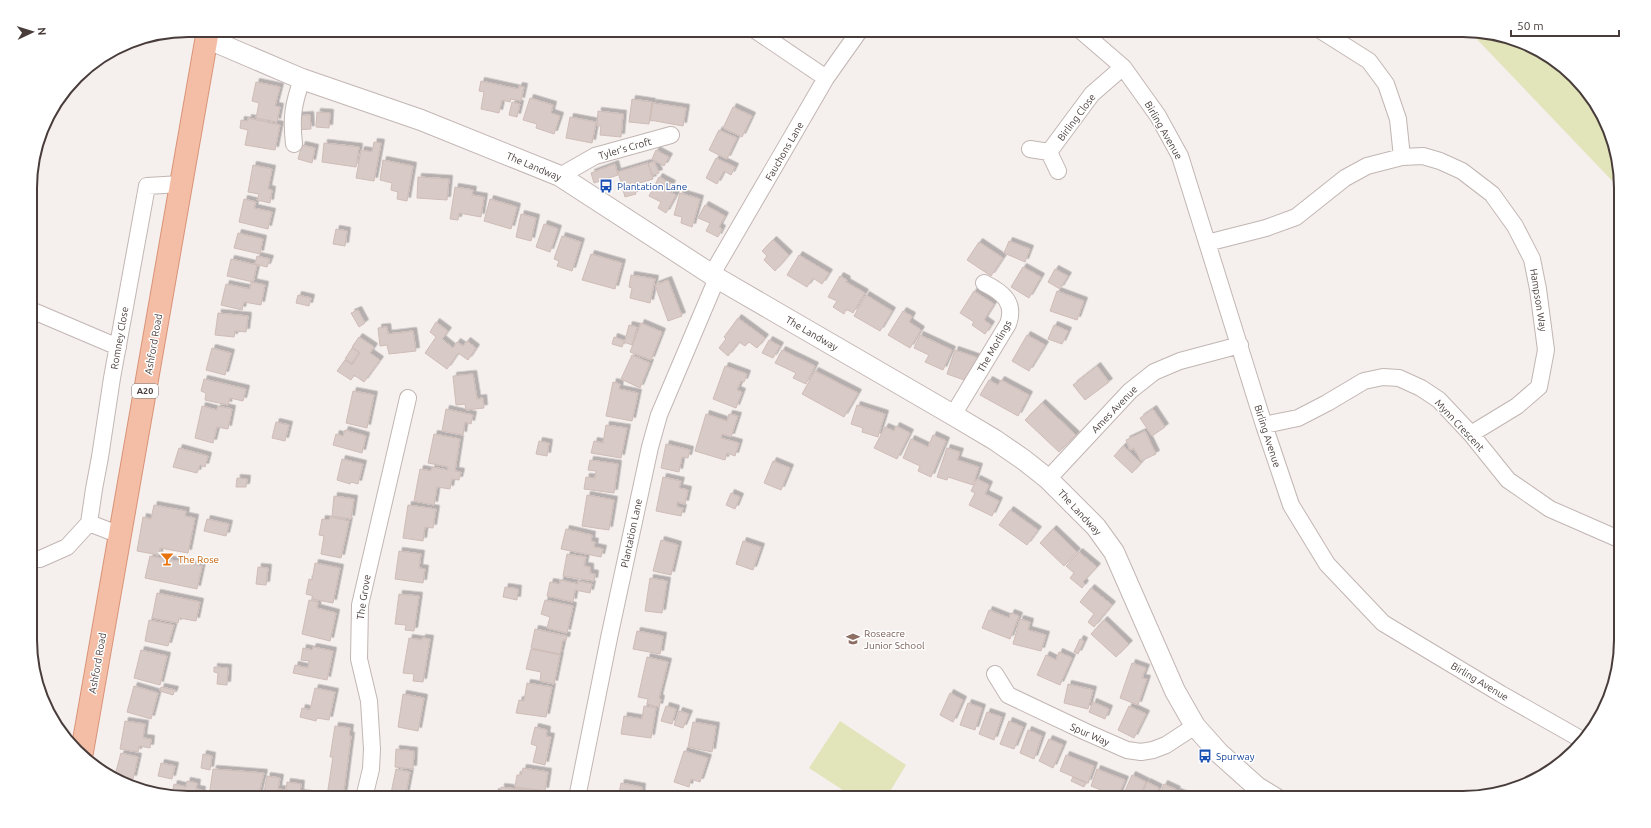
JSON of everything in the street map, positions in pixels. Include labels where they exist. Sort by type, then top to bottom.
[{"type":"main road","name":"Ashford Road","points":[[83,749],[206,37]]},
{"type":"street","name":"The Landway","points":[[213,37],[302,79],[421,120],[560,176],[714,276],[953,415],[995,440],[1024,460],[1048,479],[1096,527],[1114,552],[1172,684],[1195,726],[1219,754],[1264,791]]},
{"type":"street","points":[[765,37],[826,78]]},
{"type":"street","name":"Fauchons Lane","points":[[714,276],[826,78],[855,37]]},
{"type":"street","name":"Birling Avenue","points":[[1088,37],[1123,67],[1158,116],[1180,156],[1264,425],[1291,505],[1327,564],[1383,623],[1501,694],[1579,738]]},
{"type":"street","points":[[1331,37],[1369,61],[1386,84],[1398,119],[1402,157]]},
{"type":"street","name":"Birling Close","points":[[1049,152],[1092,94],[1123,67]]},
{"type":"street","points":[[294,144],[292,113],[294,101],[302,79]]},
{"type":"street","name":"Tyler's Croft","points":[[560,176],[595,156],[672,135]]},
{"type":"street","points":[[1030,149],[1049,152],[1058,171]]},
{"type":"street","name":"Hampson Way","points":[[1207,243],[1266,228],[1296,217],[1345,178],[1368,166],[1402,157],[1423,156],[1440,160],[1462,171],[1492,194],[1515,226],[1532,258],[1538,289],[1546,350],[1540,387],[1517,406],[1471,434]]},
{"type":"street","name":"Romney Close","points":[[89,523],[118,347],[147,186],[181,184]]},
{"type":"street","name":"Plantation Lane","points":[[578,791],[608,638],[650,447],[659,415],[714,276]]},
{"type":"street","name":"The Morlings","points":[[953,415],[1008,324],[1011,316],[1008,302],[999,290],[984,283]]},
{"type":"street","points":[[37,313],[118,347]]},
{"type":"street","name":"Ames Avenue","points":[[1048,479],[1130,391],[1154,372],[1180,361],[1240,346]]},
{"type":"street","name":"Mynn Crescent","points":[[1264,425],[1298,418],[1364,381],[1382,377],[1399,378],[1421,388],[1439,400],[1471,434],[1508,480],[1550,509],[1614,537]]},
{"type":"street","name":"The Grove","points":[[366,791],[371,769],[372,749],[368,701],[359,659],[360,605],[408,398]]},
{"type":"street","points":[[37,559],[67,547],[89,523],[120,535]]},
{"type":"street","name":"Spur Way","points":[[995,674],[1008,695],[1127,750],[1141,752],[1153,750],[1166,745],[1195,726]]},
{"type":"green space","points":[[1475,37],[1502,42],[1521,48],[1547,62],[1563,74],[1577,88],[1594,112],[1603,130],[1611,158],[1614,183]]},
{"type":"green space","points":[[840,721],[906,765],[890,791],[844,791],[809,768]]},
{"type":"building","points":[[481,81],[518,89],[519,86],[524,87],[521,101],[511,99],[510,102],[502,100],[499,113],[481,109],[484,92],[479,91]]},
{"type":"building","points":[[256,82],[280,87],[275,106],[280,107],[277,122],[256,118],[259,103],[252,101]]},
{"type":"building","points":[[530,98],[553,105],[551,113],[560,116],[554,134],[536,128],[537,124],[523,120]]},
{"type":"building","points":[[632,99],[652,102],[649,124],[629,122]]},
{"type":"building","points":[[512,102],[520,104],[517,117],[509,115]]},
{"type":"building","points":[[653,103],[686,108],[683,126],[650,120]]},
{"type":"building","points":[[733,107],[752,116],[742,137],[723,128]]},
{"type":"building","points":[[598,111],[623,114],[621,137],[600,135],[601,126],[597,126]]},
{"type":"building","points":[[317,112],[330,113],[329,128],[316,127]]},
{"type":"building","points":[[310,115],[311,129],[297,130],[295,116]]},
{"type":"building","points":[[570,117],[596,122],[592,143],[566,138]]},
{"type":"building","points":[[248,118],[280,125],[275,150],[245,145],[248,130],[240,128],[241,120],[248,121]]},
{"type":"building","points":[[719,130],[737,138],[727,159],[709,150]]},
{"type":"building","points":[[374,142],[381,143],[374,181],[356,178],[361,150],[372,152]]},
{"type":"building","points":[[324,143],[359,147],[356,167],[322,162]]},
{"type":"building","points":[[302,145],[315,148],[312,163],[298,159]]},
{"type":"building","points":[[656,150],[669,157],[664,166],[652,159]]},
{"type":"building","points":[[716,158],[735,167],[731,175],[724,171],[717,184],[706,178]]},
{"type":"building","points":[[383,160],[413,166],[407,201],[397,199],[398,192],[391,190],[392,183],[380,180]]},
{"type":"building","points":[[654,161],[659,173],[653,175],[648,164]]},
{"type":"building","points":[[648,163],[653,179],[633,185],[636,194],[625,197],[618,172]]},
{"type":"building","points":[[615,164],[618,175],[594,183],[591,173]]},
{"type":"building","points":[[253,165],[272,169],[268,189],[272,190],[270,203],[257,200],[259,194],[248,192]]},
{"type":"building","points":[[418,177],[449,179],[447,200],[417,198]]},
{"type":"building","points":[[659,177],[672,184],[668,191],[676,195],[666,213],[658,208],[661,202],[649,196]]},
{"type":"building","points":[[455,187],[473,190],[472,195],[484,197],[481,217],[459,213],[458,220],[450,219]]},
{"type":"building","points":[[680,193],[700,199],[692,227],[681,223],[682,217],[674,215]]},
{"type":"building","points":[[244,199],[256,202],[254,208],[272,212],[268,229],[239,222]]},
{"type":"building","points":[[490,199],[517,207],[511,229],[484,221]]},
{"type":"building","points":[[705,205],[725,216],[719,227],[722,229],[718,237],[706,231],[710,223],[698,218]]},
{"type":"building","points":[[521,214],[536,218],[531,241],[516,237]]},
{"type":"building","points":[[544,224],[558,229],[550,252],[536,247]]},
{"type":"building","points":[[336,229],[347,231],[345,246],[333,244]]},
{"type":"building","points":[[238,233],[263,239],[260,254],[234,248]]},
{"type":"building","points":[[562,236],[581,242],[572,271],[557,266],[559,261],[554,259]]},
{"type":"building","points":[[773,240],[789,255],[775,271],[764,260],[767,256],[762,251]]},
{"type":"building","points":[[1009,241],[1030,249],[1025,262],[1004,253]]},
{"type":"building","points":[[979,242],[1003,258],[991,276],[967,260]]},
{"type":"building","points":[[591,254],[622,263],[615,289],[582,280]]},
{"type":"building","points":[[799,255],[829,273],[822,284],[813,278],[807,287],[787,275]]},
{"type":"building","points":[[257,256],[270,259],[267,267],[255,264]]},
{"type":"building","points":[[231,259],[257,265],[253,282],[227,276]]},
{"type":"building","points":[[1023,267],[1041,277],[1029,298],[1011,287]]},
{"type":"building","points":[[1055,269],[1068,276],[1060,289],[1048,282]]},
{"type":"building","points":[[631,275],[655,279],[650,303],[630,298],[632,288],[629,287]]},
{"type":"building","points":[[840,276],[847,280],[846,282],[865,293],[853,313],[846,309],[844,314],[833,307],[837,301],[828,297]]},
{"type":"building","points":[[668,280],[682,316],[668,321],[655,285]]},
{"type":"building","points":[[251,282],[265,285],[261,305],[244,302],[242,310],[221,305],[226,284],[250,289]]},
{"type":"building","points":[[974,291],[994,304],[984,320],[991,325],[985,334],[972,325],[974,322],[960,313]]},
{"type":"building","points":[[1057,291],[1084,301],[1077,320],[1050,311]]},
{"type":"building","points":[[298,295],[311,298],[309,306],[296,303]]},
{"type":"building","points":[[866,295],[892,311],[880,331],[854,316]]},
{"type":"building","points":[[358,310],[365,323],[359,327],[351,313]]},
{"type":"building","points":[[903,311],[912,316],[909,322],[921,330],[910,348],[888,335]]},
{"type":"building","points":[[218,313],[248,316],[246,332],[235,331],[234,337],[215,335]]},
{"type":"building","points":[[738,318],[765,338],[757,348],[749,342],[745,346],[739,342],[728,356],[719,348],[726,339],[724,337]]},
{"type":"building","points":[[436,322],[448,331],[442,339],[453,348],[457,342],[463,346],[467,341],[476,348],[468,360],[458,353],[447,369],[425,353],[436,337],[430,332]]},
{"type":"building","points":[[641,323],[662,332],[651,360],[630,352]]},
{"type":"building","points":[[629,325],[637,327],[632,345],[624,342],[622,347],[612,344],[614,337],[625,341]]},
{"type":"building","points":[[1054,325],[1068,331],[1062,344],[1048,339]]},
{"type":"building","points":[[387,327],[388,334],[413,331],[416,351],[389,354],[387,345],[380,346],[378,328]]},
{"type":"building","points":[[920,335],[952,350],[943,370],[925,362],[929,355],[914,348]]},
{"type":"building","points":[[1027,335],[1045,345],[1029,371],[1012,361]]},
{"type":"building","points":[[359,337],[374,347],[370,353],[380,360],[364,382],[354,375],[351,380],[337,371],[345,360],[352,365],[360,353],[352,347]]},
{"type":"building","points":[[769,340],[780,346],[773,358],[762,353]]},
{"type":"building","points":[[212,348],[231,353],[225,375],[206,370]]},
{"type":"building","points":[[352,348],[359,352],[352,363],[345,359]]},
{"type":"building","points":[[782,350],[815,366],[806,384],[793,378],[796,373],[775,363]]},
{"type":"building","points":[[955,350],[978,358],[970,382],[947,374]]},
{"type":"building","points":[[632,355],[650,363],[640,388],[621,379]]},
{"type":"building","points":[[725,366],[747,374],[744,382],[741,381],[737,390],[742,392],[736,408],[713,399]]},
{"type":"building","points":[[1097,366],[1109,382],[1085,400],[1073,385]]},
{"type":"building","points":[[815,371],[858,393],[844,417],[802,394]]},
{"type":"building","points":[[473,374],[477,399],[483,398],[484,408],[466,410],[465,404],[456,405],[453,376]]},
{"type":"building","points":[[204,379],[246,389],[243,401],[230,398],[228,405],[205,400],[206,393],[201,391]]},
{"type":"building","points":[[989,380],[998,385],[1001,380],[1029,395],[1018,416],[980,395]]},
{"type":"building","points":[[613,382],[620,384],[619,389],[638,393],[632,421],[606,416]]},
{"type":"building","points":[[353,391],[374,395],[367,428],[346,423]]},
{"type":"building","points":[[1042,403],[1076,435],[1059,452],[1025,420]]},
{"type":"building","points":[[857,405],[885,414],[878,437],[862,432],[863,428],[851,424]]},
{"type":"building","points":[[202,406],[217,410],[218,406],[232,409],[228,429],[217,427],[213,443],[195,438]]},
{"type":"building","points":[[446,409],[473,415],[471,424],[465,422],[463,435],[442,431]]},
{"type":"building","points":[[1153,409],[1165,427],[1152,436],[1140,418]]},
{"type":"building","points":[[706,414],[727,421],[729,414],[738,416],[731,437],[722,434],[721,438],[739,443],[735,456],[727,453],[725,460],[695,451]]},
{"type":"building","points":[[276,422],[289,425],[285,441],[272,438]]},
{"type":"building","points":[[606,425],[627,428],[621,458],[591,453],[594,441],[603,443]]},
{"type":"building","points":[[896,426],[910,433],[897,459],[874,448],[885,427],[894,431]]},
{"type":"building","points":[[345,430],[366,436],[362,453],[333,445],[336,434],[343,436]]},
{"type":"building","points":[[1145,431],[1156,454],[1141,461],[1134,448],[1130,450],[1126,440]]},
{"type":"building","points":[[434,434],[460,439],[455,471],[461,472],[459,480],[452,479],[450,489],[437,487],[434,505],[414,501],[420,469],[431,471],[432,467],[448,470],[448,467],[428,463]]},
{"type":"building","points":[[933,435],[946,441],[931,477],[918,471],[920,466],[903,458],[911,439],[928,447]]},
{"type":"building","points":[[539,441],[549,443],[547,456],[536,454]]},
{"type":"building","points":[[666,444],[690,450],[688,458],[682,457],[679,472],[661,468]]},
{"type":"building","points":[[1123,446],[1141,463],[1132,473],[1114,456]]},
{"type":"building","points":[[179,448],[208,456],[205,467],[200,465],[197,473],[173,467]]},
{"type":"building","points":[[947,448],[960,452],[957,460],[979,467],[973,485],[948,477],[947,480],[937,477]]},
{"type":"building","points":[[342,459],[363,464],[358,484],[351,482],[350,484],[337,480]]},
{"type":"building","points":[[590,460],[618,464],[614,493],[584,489],[586,477],[595,478],[596,471],[588,470]]},
{"type":"building","points":[[773,461],[790,468],[781,490],[764,483]]},
{"type":"building","points":[[663,477],[681,481],[679,488],[688,490],[685,504],[677,502],[677,507],[683,508],[681,516],[656,511]]},
{"type":"building","points":[[237,478],[247,479],[246,487],[236,487]]},
{"type":"building","points":[[977,479],[989,485],[985,494],[999,501],[992,516],[969,505],[975,493],[971,491]]},
{"type":"building","points":[[731,493],[740,497],[735,509],[726,505]]},
{"type":"building","points":[[587,495],[614,500],[609,530],[582,526]]},
{"type":"building","points":[[334,496],[354,499],[351,519],[332,516]]},
{"type":"building","points":[[154,505],[186,511],[185,516],[195,518],[188,553],[160,548],[159,555],[137,551],[143,517],[151,519]]},
{"type":"building","points":[[408,505],[436,509],[433,528],[425,527],[423,541],[403,538]]},
{"type":"building","points":[[1010,510],[1038,530],[1027,545],[999,525]]},
{"type":"building","points":[[330,517],[349,521],[341,558],[321,554],[324,536],[319,535],[322,519],[329,520]]},
{"type":"building","points":[[207,519],[229,524],[226,536],[204,531]]},
{"type":"building","points":[[566,529],[592,535],[591,541],[595,542],[594,547],[603,549],[601,557],[561,549]]},
{"type":"building","points":[[1053,529],[1077,552],[1064,566],[1040,543]]},
{"type":"building","points":[[661,540],[678,545],[671,575],[653,571]]},
{"type":"building","points":[[743,541],[761,547],[753,570],[736,564]]},
{"type":"building","points":[[399,551],[421,554],[419,568],[425,569],[423,583],[395,579]]},
{"type":"building","points":[[1079,552],[1097,567],[1083,582],[1085,584],[1082,588],[1070,578],[1074,573],[1066,566]]},
{"type":"building","points":[[567,554],[586,557],[584,566],[590,567],[590,573],[595,574],[594,581],[563,576]]},
{"type":"building","points":[[150,556],[202,566],[197,589],[145,578]]},
{"type":"building","points":[[315,563],[340,568],[333,603],[312,599],[313,596],[306,594],[309,579],[312,580]]},
{"type":"building","points":[[258,567],[268,568],[266,585],[256,584]]},
{"type":"building","points":[[650,578],[667,581],[662,613],[645,611]]},
{"type":"building","points":[[560,580],[578,584],[578,581],[592,584],[590,593],[575,590],[573,602],[547,596],[550,582],[560,584]]},
{"type":"building","points":[[505,587],[518,589],[517,600],[503,597]]},
{"type":"building","points":[[1091,588],[1112,605],[1094,627],[1088,622],[1094,614],[1080,602]]},
{"type":"building","points":[[157,593],[200,602],[196,621],[179,618],[178,623],[152,618]]},
{"type":"building","points":[[399,594],[419,596],[414,631],[405,630],[406,625],[395,624]]},
{"type":"building","points":[[309,600],[318,602],[317,608],[336,613],[330,641],[302,634]]},
{"type":"building","points":[[545,600],[573,606],[567,633],[547,628],[550,617],[541,614]]},
{"type":"building","points":[[989,610],[1009,618],[1011,613],[1019,616],[1010,639],[982,628]]},
{"type":"building","points":[[1020,619],[1030,622],[1028,630],[1046,635],[1041,651],[1013,644]]},
{"type":"building","points":[[149,620],[174,625],[168,646],[145,641]]},
{"type":"building","points":[[1104,620],[1129,644],[1116,657],[1091,634]]},
{"type":"building","points":[[535,629],[567,636],[566,640],[563,640],[560,654],[531,648]]},
{"type":"building","points":[[637,631],[663,636],[660,654],[633,649]]},
{"type":"building","points":[[409,638],[422,640],[422,638],[430,639],[423,682],[413,681],[414,674],[403,673]]},
{"type":"building","points":[[1080,639],[1084,641],[1078,654],[1074,652]]},
{"type":"building","points":[[313,647],[333,651],[327,680],[293,673],[295,665],[308,668],[309,661],[301,660],[303,648],[312,650]]},
{"type":"building","points":[[531,649],[560,655],[554,684],[540,681],[541,672],[526,669]]},
{"type":"building","points":[[141,650],[167,656],[160,685],[134,678]]},
{"type":"building","points":[[1059,652],[1072,658],[1060,685],[1037,675],[1046,655],[1056,660]]},
{"type":"building","points":[[647,657],[668,662],[659,698],[661,699],[659,707],[647,704],[648,699],[638,697]]},
{"type":"building","points":[[1132,663],[1146,668],[1142,678],[1147,679],[1138,705],[1120,698]]},
{"type":"building","points":[[214,667],[228,668],[227,685],[217,684],[218,673],[214,672]]},
{"type":"building","points":[[527,683],[552,687],[546,717],[516,713],[519,700],[524,701]]},
{"type":"building","points":[[1068,684],[1093,690],[1088,709],[1064,703]]},
{"type":"building","points":[[134,686],[158,693],[151,719],[127,712]]},
{"type":"building","points":[[161,687],[175,690],[173,695],[160,691]]},
{"type":"building","points":[[315,688],[335,692],[329,720],[317,718],[316,721],[300,717],[302,708],[310,710]]},
{"type":"building","points":[[950,693],[963,700],[953,722],[940,715]]},
{"type":"building","points":[[403,694],[424,698],[418,731],[398,727]]},
{"type":"building","points":[[1093,702],[1109,709],[1105,719],[1089,712]]},
{"type":"building","points":[[968,703],[982,708],[975,730],[960,725]]},
{"type":"building","points":[[644,706],[656,708],[651,738],[621,734],[624,716],[642,719]]},
{"type":"building","points":[[666,706],[676,709],[672,724],[661,721]]},
{"type":"building","points":[[1129,706],[1146,714],[1134,738],[1118,730]]},
{"type":"building","points":[[679,711],[689,714],[683,728],[674,725]]},
{"type":"building","points":[[987,712],[1002,717],[994,740],[979,734]]},
{"type":"building","points":[[125,721],[145,724],[143,738],[151,739],[150,748],[139,746],[138,752],[120,749]]},
{"type":"building","points":[[1009,721],[1023,727],[1014,749],[1000,744]]},
{"type":"building","points":[[693,722],[716,726],[712,752],[688,747]]},
{"type":"building","points":[[335,726],[350,728],[349,735],[351,736],[344,791],[328,791],[333,757],[330,757]]},
{"type":"building","points":[[535,727],[547,730],[546,736],[551,737],[545,765],[533,762],[537,746],[531,744]]},
{"type":"building","points":[[1028,730],[1042,736],[1034,759],[1020,753]]},
{"type":"building","points":[[1049,739],[1063,745],[1053,768],[1039,761]]},
{"type":"building","points":[[396,749],[414,751],[413,769],[395,767]]},
{"type":"building","points":[[684,751],[708,758],[700,782],[691,779],[689,787],[674,782]]},
{"type":"building","points":[[121,753],[138,757],[133,779],[116,773]]},
{"type":"building","points":[[203,754],[212,756],[210,770],[201,768]]},
{"type":"building","points":[[1066,755],[1094,766],[1088,783],[1060,771]]},
{"type":"building","points":[[161,763],[175,766],[172,779],[158,776]]},
{"type":"building","points":[[523,768],[548,772],[545,791],[515,787],[517,775],[521,775]]},
{"type":"building","points":[[213,769],[264,773],[260,791],[210,791]]},
{"type":"building","points":[[396,769],[410,772],[406,791],[391,791]]},
{"type":"building","points":[[1097,769],[1125,780],[1120,791],[1103,791],[1091,786]]},
{"type":"building","points":[[1132,775],[1146,782],[1142,791],[1125,791]]},
{"type":"building","points":[[267,776],[280,778],[278,789],[286,790],[287,782],[301,784],[300,791],[264,791]]},
{"type":"building","points":[[1073,777],[1086,783],[1084,787],[1071,781]]},
{"type":"building","points":[[187,781],[197,783],[196,789],[202,791],[173,790],[174,784],[186,787]]},
{"type":"building","points":[[1147,782],[1159,788],[1158,791],[1143,791]]},
{"type":"building","points":[[621,783],[642,787],[642,791],[620,791]]},
{"type":"building","points":[[1164,784],[1177,790],[1176,791],[1161,791]]},
{"type":"building","points":[[501,787],[533,791],[501,791]]},
{"type":"place","name":"Plantation Lane","points":[[606,186]]},
{"type":"place","name":"The Rose","points":[[167,559]]},
{"type":"place","name":"Roseacre Junior School","points":[[853,639]]},
{"type":"place","name":"Spurway","points":[[1205,756]]}]
